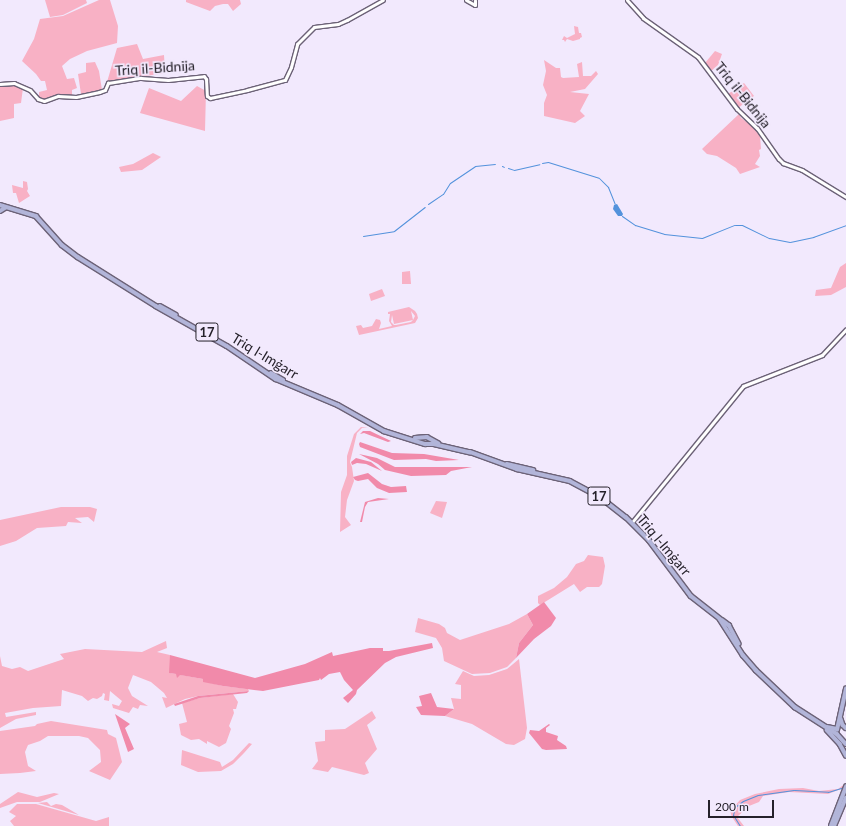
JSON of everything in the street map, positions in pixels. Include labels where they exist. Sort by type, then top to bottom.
[{"type":"main road","points":[[0,204],[6,208],[0,211]]},
{"type":"main road","name":"Triq l-Imġarr","points":[[6,208],[37,215],[63,243],[79,256],[148,299],[216,337],[278,377],[316,393],[385,429],[418,438],[426,437],[477,452],[506,463],[571,480],[600,495],[632,521],[660,550],[692,594],[727,624],[745,654],[757,669],[796,706],[827,727],[838,728]]},
{"type":"main road","name":"Triq l-Imġarr","points":[[6,208],[36,216],[51,233],[78,257],[161,309],[227,346],[276,379],[338,405],[384,431],[425,443],[470,452],[517,469],[570,481],[600,497],[626,517],[660,552],[691,596],[720,619],[751,665],[805,715],[837,734],[846,744]]},
{"type":"main road","points":[[423,438],[425,443],[429,439]]},
{"type":"main road","points":[[727,624],[730,634]]},
{"type":"main road","points":[[837,734],[846,689]]},
{"type":"main road","points":[[819,722],[828,726],[834,726],[842,712]]},
{"type":"main road","points":[[838,728],[845,727],[842,712]]},
{"type":"main road","points":[[805,715],[830,733],[846,755]]},
{"type":"main road","points":[[831,826],[846,788]]},
{"type":"main road","points":[[834,826],[846,798]]},
{"type":"street","name":"Triq il-Bidnija","points":[[0,84],[14,83],[30,90],[38,99],[44,101],[58,96],[76,96],[99,92],[104,90],[108,83],[126,80],[148,78],[180,79],[202,76],[206,79],[208,97],[233,93],[285,80],[291,67],[296,46],[312,29],[347,20],[383,0]]},
{"type":"street","points":[[466,0],[475,5],[475,0]]},
{"type":"street","name":"Triq il-Bidnija","points":[[628,0],[643,18],[700,60],[737,109],[757,128],[779,159],[784,163],[802,170],[846,197]]},
{"type":"street","points":[[632,521],[743,386],[822,355],[846,329]]},
{"type":"shaded area","points":[[45,0],[86,0],[87,3],[63,15],[50,17]]},
{"type":"shaded area","points":[[99,0],[110,0],[118,26],[117,43],[87,51],[70,59],[62,66],[67,79],[74,78],[77,88],[72,90],[72,95],[55,95],[43,100],[39,98],[39,92],[47,90],[45,81],[41,81],[22,61],[34,39],[40,19],[63,16]]},
{"type":"shaded area","points":[[186,0],[240,0],[241,4],[233,11],[228,4],[223,4],[215,6],[210,11],[186,2]]},
{"type":"shaded area","points":[[574,26],[578,27],[579,33],[581,33],[582,37],[573,41],[567,39],[565,42],[562,40],[564,36],[567,38],[575,34]]},
{"type":"shaded area","points":[[137,44],[143,59],[164,55],[165,73],[107,82],[117,48]]},
{"type":"shaded area","points":[[715,51],[722,54],[718,65],[710,72],[705,63]]},
{"type":"shaded area","points":[[544,60],[556,68],[560,68],[561,77],[563,78],[579,77],[577,64],[582,62],[583,76],[591,76],[596,71],[598,74],[585,89],[570,92],[589,94],[580,111],[585,116],[575,123],[544,116],[544,103],[547,95],[543,85],[546,71]]},
{"type":"shaded area","points":[[95,62],[99,71],[102,90],[81,94],[78,74],[86,72],[86,63]]},
{"type":"shaded area","points":[[744,83],[754,96],[738,108],[728,94]]},
{"type":"shaded area","points":[[0,84],[12,84],[23,88],[21,103],[14,104],[14,118],[0,121]]},
{"type":"shaded area","points":[[197,86],[206,91],[205,131],[140,113],[149,88],[181,101]]},
{"type":"shaded area","points":[[739,114],[741,118],[754,127],[760,135],[761,149],[759,150],[760,156],[755,164],[760,167],[740,174],[736,168],[717,156],[707,154],[702,149]]},
{"type":"shaded area","points":[[153,153],[161,157],[142,170],[121,172],[119,167],[133,164]]},
{"type":"shaded area","points":[[23,181],[27,182],[27,191],[30,196],[19,203],[16,193],[13,193],[12,185],[23,188]]},
{"type":"shaded area","points":[[846,263],[846,287],[831,295],[815,296],[816,290],[831,288],[840,267]]},
{"type":"shaded area","points":[[410,271],[411,284],[402,284],[402,272]]},
{"type":"shaded area","points":[[382,289],[385,296],[371,301],[369,294]]},
{"type":"shaded area","points":[[409,307],[415,311],[418,318],[415,323],[359,335],[356,326],[361,325],[363,328],[372,326],[376,319],[380,320],[381,323],[379,329],[392,326],[389,321],[390,314],[388,314],[388,312]],"holes":[[[411,311],[415,316],[413,320]],[[392,315],[394,324],[413,320],[411,322],[394,325],[391,322]]]},
{"type":"shaded area","points":[[361,427],[368,428],[362,428],[357,433],[350,462],[354,481],[347,500],[345,517],[351,525],[340,532],[341,492],[347,475],[347,456],[354,434]]},
{"type":"shaded area","points":[[363,431],[370,431],[391,441],[388,442],[364,433],[360,434]]},
{"type":"shaded area","points":[[360,442],[392,453],[424,454],[459,460],[394,460],[360,447]]},
{"type":"shaded area","points":[[359,454],[377,458],[395,467],[472,467],[451,471],[446,475],[411,476],[385,470],[378,464]]},
{"type":"shaded area","points":[[356,458],[371,462],[382,471],[366,464],[357,463],[352,465],[351,462]]},
{"type":"shaded area","points":[[368,473],[382,484],[391,487],[406,486],[407,492],[389,493],[377,488],[368,479],[358,481],[353,477]]},
{"type":"shaded area","points":[[378,498],[389,499],[368,502],[365,507],[362,522],[360,522],[365,502]]},
{"type":"shaded area","points":[[436,501],[447,502],[442,518],[430,513]]},
{"type":"shaded area","points":[[61,507],[90,507],[97,509],[94,522],[88,517],[75,518],[82,523],[68,522],[66,526],[37,528],[16,541],[0,546],[0,520]]},
{"type":"shaded area","points":[[588,555],[603,557],[605,566],[602,584],[599,587],[587,587],[580,592],[574,584],[540,605],[538,603],[538,596],[554,588],[567,577],[576,564],[584,561]]},
{"type":"shaded area","points":[[544,602],[556,618],[551,626],[534,639],[516,658],[519,643],[533,625],[527,614]]},
{"type":"shaded area","points":[[527,614],[533,625],[519,643],[516,658],[507,667],[490,673],[472,674],[444,661],[442,648],[436,638],[415,632],[418,618],[439,624],[445,628],[447,633],[460,640],[509,624]]},
{"type":"shaded area","points":[[166,641],[167,648],[157,652],[170,655],[170,673],[203,679],[203,681],[223,686],[248,689],[249,691],[198,696],[185,699],[166,708],[162,697],[167,698],[164,693],[151,682],[133,675],[128,688],[132,696],[148,706],[140,705],[138,709],[133,707],[129,713],[113,708],[112,704],[119,706],[122,701],[110,691],[109,701],[104,700],[105,694],[103,693],[102,696],[97,699],[93,698],[88,701],[82,696],[62,690],[61,706],[33,708],[5,713],[6,717],[36,712],[36,715],[16,719],[0,728],[0,656],[2,666],[12,669],[20,667],[28,671],[64,659],[60,654],[85,649],[142,652]]},
{"type":"shaded area","points":[[432,643],[433,648],[396,657],[385,663],[357,690],[356,694],[348,703],[343,698],[353,690],[344,680],[340,672],[329,674],[321,680],[320,678],[319,680],[263,691],[223,686],[203,682],[203,679],[180,675],[177,678],[176,674],[169,673],[170,655],[255,678],[305,664],[332,652],[333,656],[370,648],[383,648],[383,651],[389,651]]},
{"type":"shaded area","points":[[519,659],[527,728],[525,739],[514,745],[506,744],[472,724],[445,716],[454,709],[451,698],[461,699],[461,685],[455,684],[463,671],[474,676],[489,675],[507,669]]},
{"type":"shaded area","points":[[249,691],[247,693],[200,698],[175,706],[174,704],[198,696]]},
{"type":"shaded area","points":[[431,693],[437,707],[454,709],[445,716],[421,715],[416,707],[422,706],[419,696]]},
{"type":"shaded area","points":[[233,694],[238,702],[236,709],[233,709],[234,713],[229,726],[231,729],[226,743],[219,747],[207,741],[207,744],[199,739],[191,740],[181,735],[179,724],[187,722],[182,703],[200,698]]},
{"type":"shaded area","points":[[372,711],[376,718],[367,725],[377,749],[365,763],[369,773],[364,775],[332,767],[328,772],[312,769],[318,761],[315,742],[325,741],[325,730],[345,729]]},
{"type":"shaded area","points":[[115,714],[130,724],[125,728],[134,749],[128,752]]},
{"type":"shaded area","points":[[51,721],[107,730],[108,734],[116,738],[122,762],[110,780],[89,771],[101,762],[100,750],[88,738],[79,736],[48,736],[40,741],[28,745],[25,752],[28,766],[36,771],[0,774],[0,731],[35,726],[37,724]]},
{"type":"shaded area","points":[[549,724],[550,725],[546,728],[546,732],[558,736],[557,740],[566,746],[567,749],[542,749],[529,733],[530,730],[539,731]]},
{"type":"shaded area","points":[[249,743],[252,744],[233,764],[221,771],[198,772],[181,765],[182,750],[220,762],[222,767],[233,760]]},
{"type":"shaded area","points":[[846,783],[846,787],[828,794],[789,792],[763,796],[759,802],[749,806],[737,817],[744,826],[738,826],[730,811],[740,800],[755,794],[779,789],[803,788],[819,791],[838,789]]},
{"type":"shaded area","points":[[18,792],[37,797],[54,793],[59,794],[40,802],[17,802],[0,808],[0,804]]},
{"type":"shaded area","points":[[47,802],[51,806],[56,804],[62,805],[79,815],[38,803]]},
{"type":"shaded area","points":[[17,804],[36,804],[96,821],[109,817],[109,826],[14,826],[10,821],[16,816],[9,812]]},
{"type":"water","points":[[617,204],[623,214],[622,216],[618,216],[613,209],[614,205]]},
{"type":"waterway","points":[[542,163],[548,162],[599,178],[608,187],[615,204]]},
{"type":"waterway","points":[[428,204],[443,194],[450,183],[475,166],[495,164]]},
{"type":"waterway","points":[[508,168],[514,170],[539,164]]},
{"type":"waterway","points":[[363,236],[394,231],[425,207]]},
{"type":"waterway","points":[[622,216],[635,225],[664,234],[702,238],[735,225],[742,225],[769,238],[790,242],[813,237],[846,225]]},
{"type":"waterway","points":[[740,826],[733,815],[735,807],[743,801],[758,795],[794,790],[828,792],[844,787]]}]
